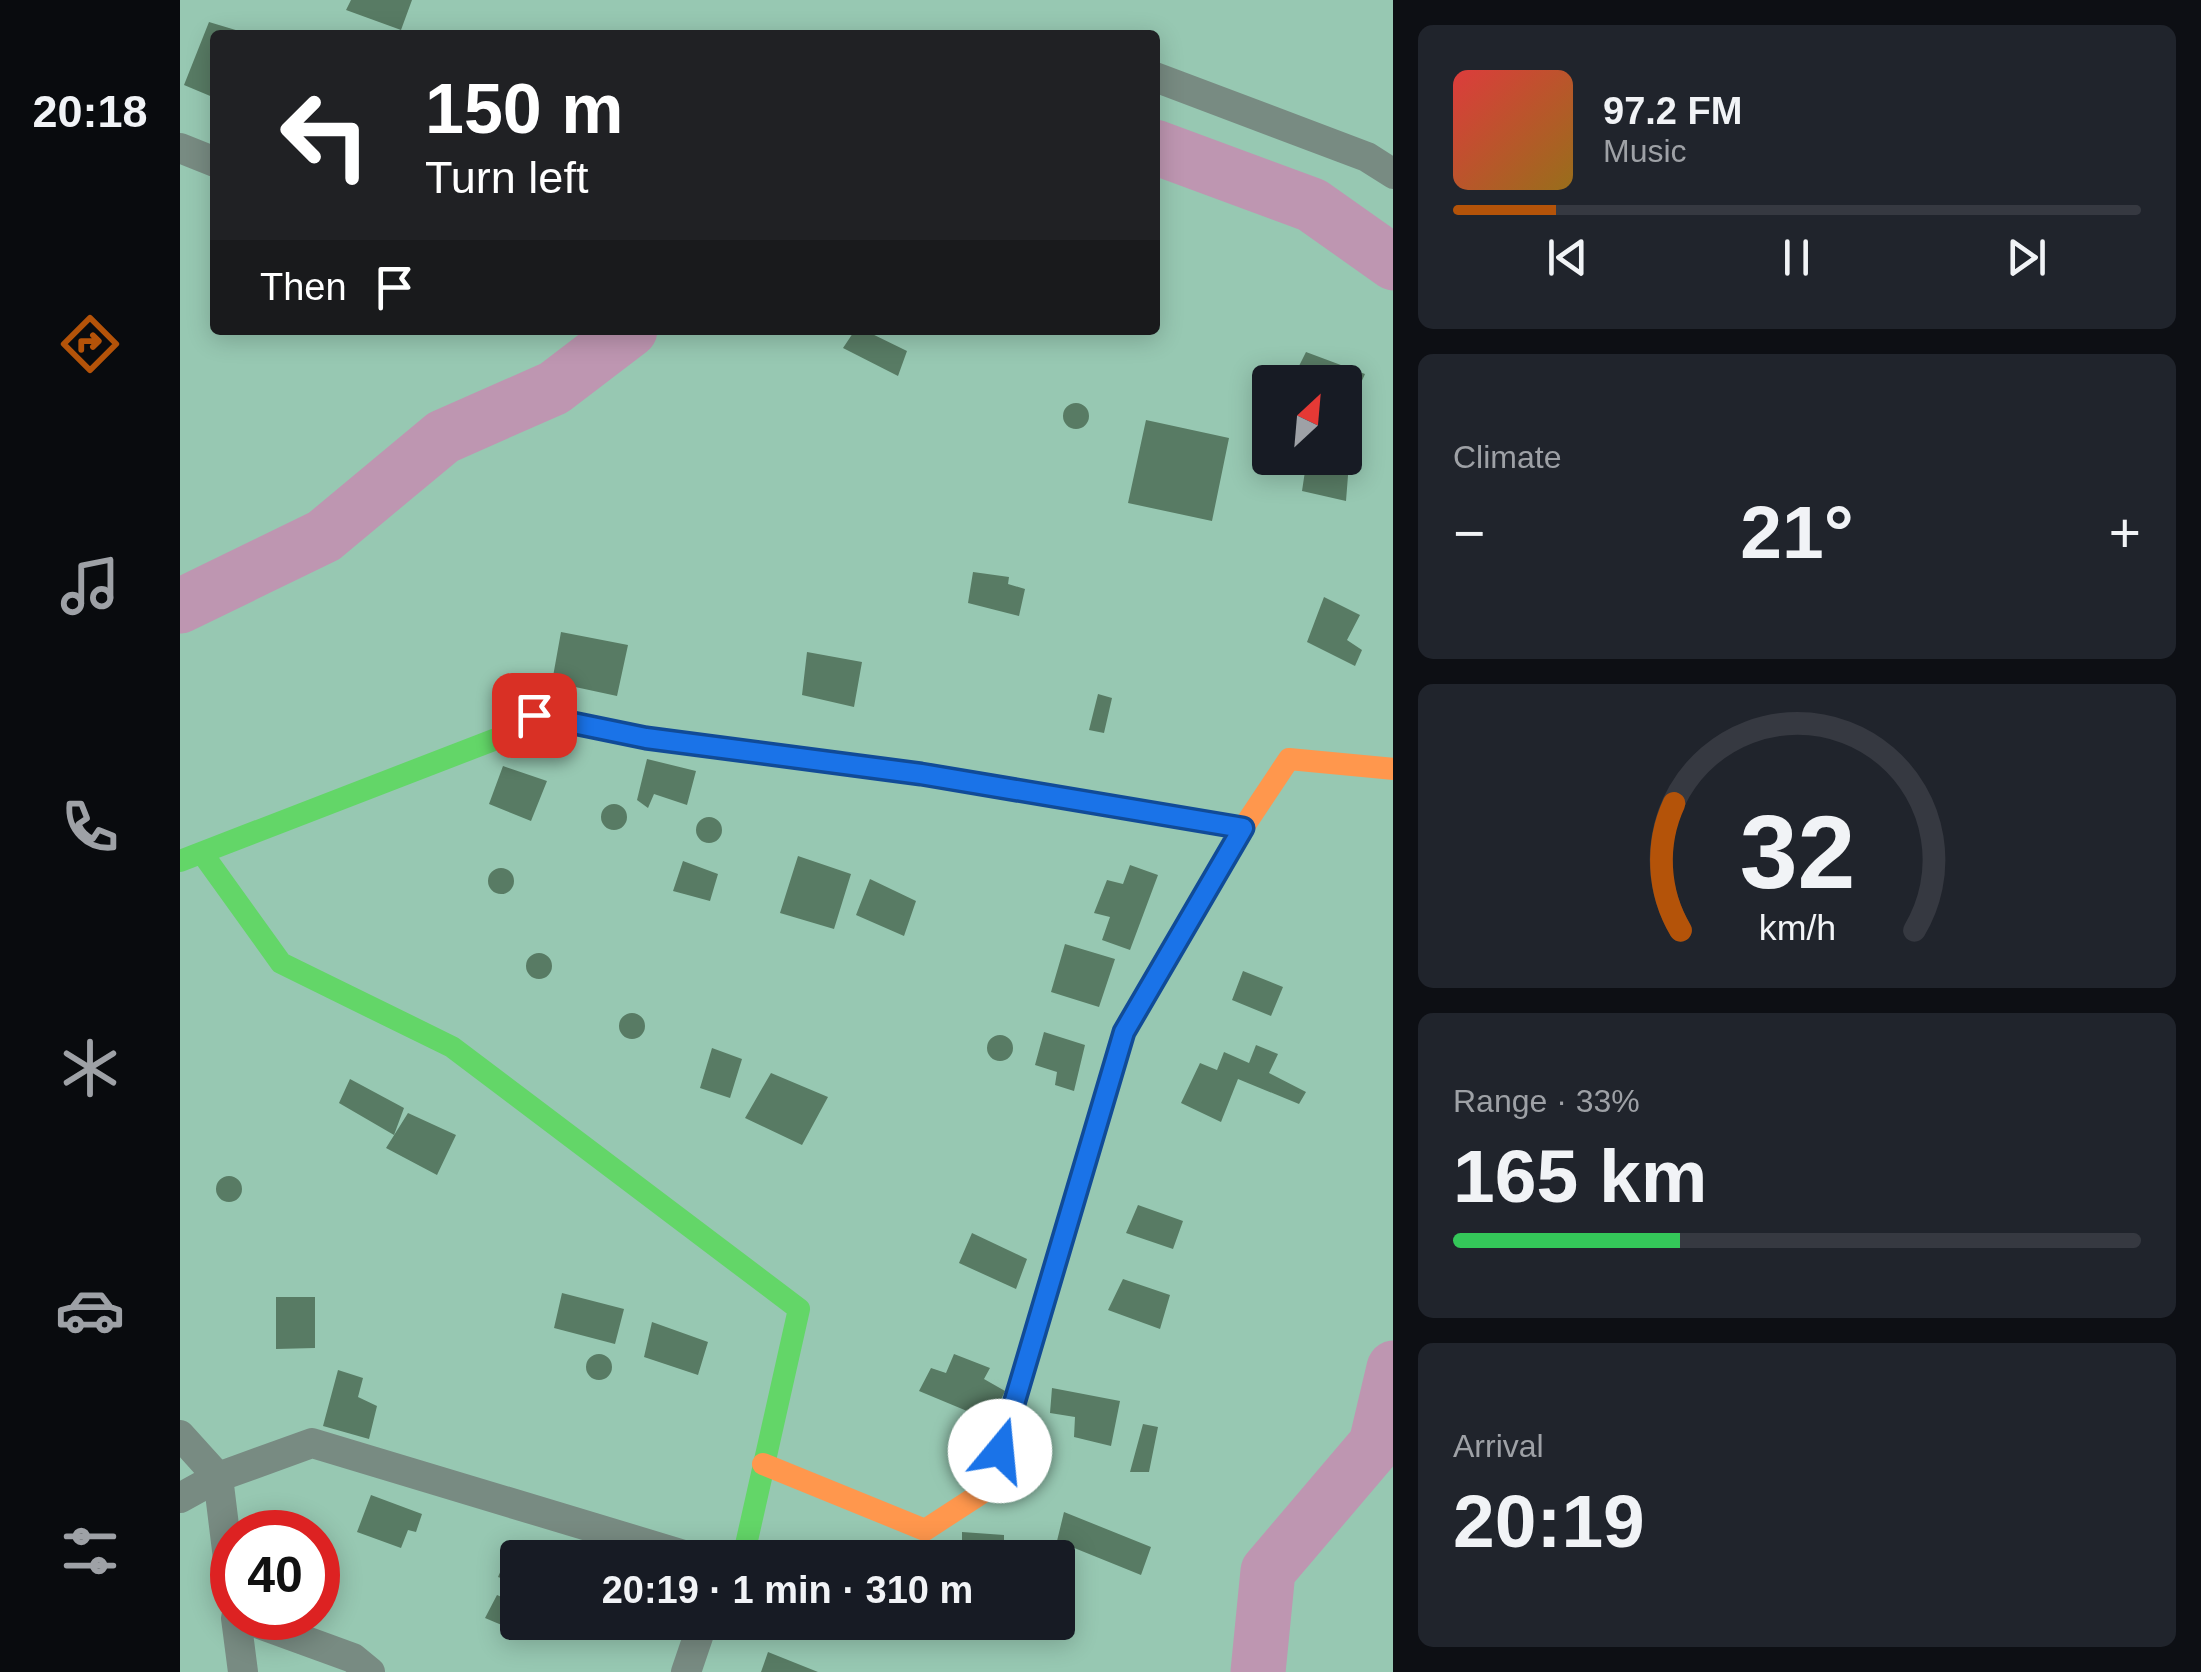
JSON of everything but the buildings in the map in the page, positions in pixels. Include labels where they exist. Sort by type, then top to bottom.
[{"type":"street","points":[[1160,79],[1368,156],[1393,173]]},
{"type":"street","points":[[180,148],[210,160]]},
{"type":"street","points":[[747,1540],[799,1308],[452,1047],[281,963],[191,857],[509,734],[534,715],[646,738],[921,774],[1243,828]]},
{"type":"street","points":[[763,1464],[925,1530],[988,1489],[1124,1032],[1243,828],[1288,759],[1393,769]]},
{"type":"street","points":[[180,1434],[218,1477],[222,1510]]},
{"type":"street","points":[[180,1498],[218,1477],[312,1444],[634,1540]]},
{"type":"street","points":[[240,1640],[242,1672]]},
{"type":"street","points":[[302,1640],[353,1658],[370,1672]]},
{"type":"street","points":[[686,1672],[697,1640]]},
{"type":"waterway","points":[[1160,149],[1312,205],[1393,262]]},
{"type":"waterway","points":[[180,606],[324,536],[443,437],[554,388],[623,335]]},
{"type":"waterway","points":[[1258,1672],[1268,1571],[1376,1444],[1393,1372]]},
{"type":"traffic: fast","points":[[180,861],[509,734],[534,715],[646,738],[915,773]]},
{"type":"traffic: fast","points":[[1062,1239],[1124,1032],[1243,828]]},
{"type":"traffic: fast","points":[[202,853],[281,963],[452,1047],[799,1309],[747,1540]]},
{"type":"traffic: slow","points":[[915,773],[1243,828],[1289,759],[1393,769]]},
{"type":"traffic: slow","points":[[763,1464],[925,1530],[988,1489],[1062,1239]]},
{"type":"route","points":[[534,715],[646,738],[921,774],[1243,828],[1124,1032],[1000,1451]]}]
